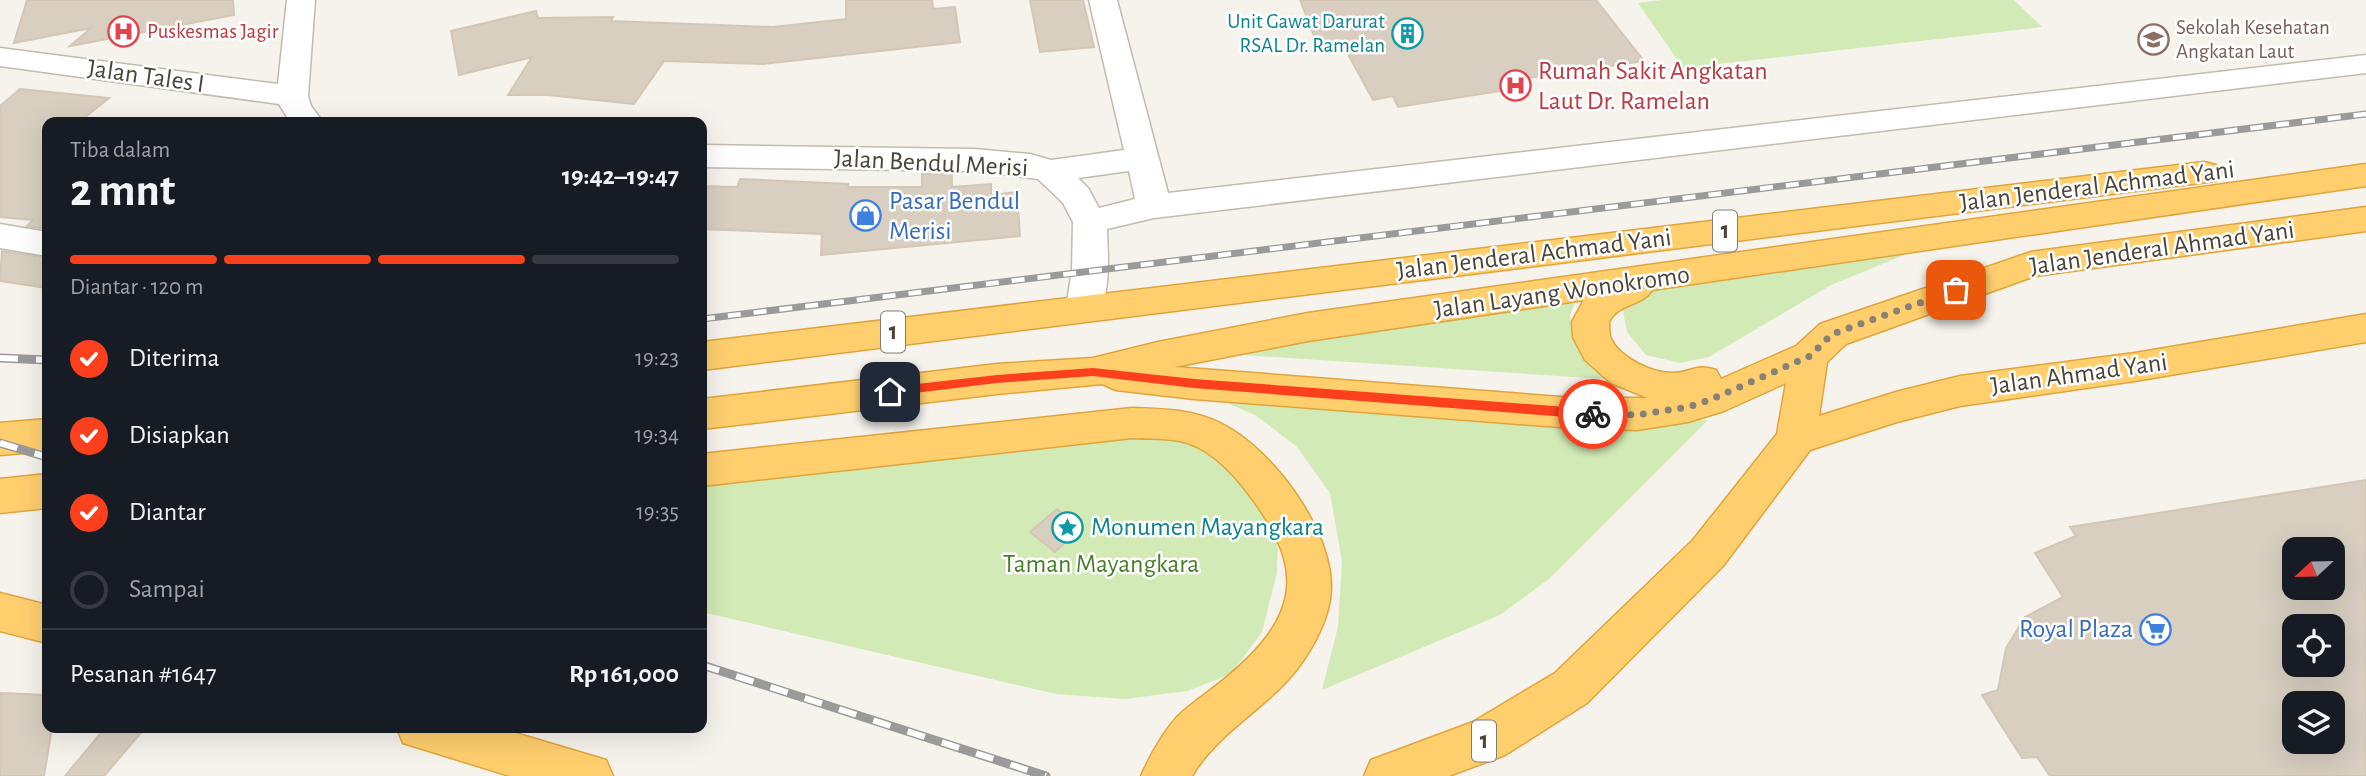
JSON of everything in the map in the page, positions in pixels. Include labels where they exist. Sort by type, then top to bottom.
[{"type":"highway","name":"Jalan Jenderal Achmad Yani","points":[[707,355],[2352,155],[2366,156]]},
{"type":"highway","name":"Jalan Layang Wonokromo","points":[[707,413],[997,379],[1093,372],[1158,356],[1308,327],[2366,175]]},
{"type":"highway","name":"Jalan Jenderal Ahmad Yani","points":[[1821,345],[2031,264],[2366,219]]},
{"type":"highway","points":[[1661,278],[1604,302],[1596,309],[1591,328],[1595,343],[1607,361],[1638,381],[1672,388],[1682,387],[1746,361],[1821,345]]},
{"type":"highway","name":"Jalan Ahmad Yani","points":[[1796,439],[1896,407],[1960,391],[2135,368],[2366,328]]},
{"type":"highway","name":"Jalan Layang Wonokromo","points":[[1093,372],[1194,384],[1573,413],[1637,415],[1688,407],[1710,400],[1821,345]]},
{"type":"highway","name":"1","points":[[1388,776],[1488,739],[1571,688],[1709,553],[1796,439],[1821,345]]},
{"type":"highway","points":[[707,469],[1132,424],[1189,427],[1234,449],[1253,468],[1297,531],[1307,560],[1309,604],[1298,633],[1282,653],[1245,692],[1196,730],[1165,776]]},
{"type":"highway","points":[[0,439],[42,435]]},
{"type":"highway","points":[[0,496],[42,492]]},
{"type":"highway","points":[[0,612],[42,623]]},
{"type":"highway","points":[[438,733],[589,776]]},
{"type":"street","points":[[301,0],[292,96],[296,109],[303,117]]},
{"type":"street","points":[[1103,0],[1154,206]]},
{"type":"street","name":"Jalan Tales I","points":[[0,57],[292,96]]},
{"type":"street","points":[[1084,308],[1090,270],[1090,222],[1154,206],[2366,64]]},
{"type":"street","name":"Jalan Bendul Merisi","points":[[707,156],[974,160],[1030,165],[1050,171],[1076,197],[1090,222]]},
{"type":"street","points":[[1050,171],[1141,159]]},
{"type":"street","points":[[0,236],[42,243]]},
{"type":"green space","points":[[1662,0],[2014,0],[2042,27],[1683,68],[1638,3]]},
{"type":"green space","points":[[1910,250],[1909,253],[1831,285],[1709,357],[1680,363],[1646,355],[1627,332],[1623,312],[1634,288]]},
{"type":"green space","points":[[1580,289],[1570,315],[1573,340],[1634,381],[1197,352]]},
{"type":"green space","points":[[1192,388],[1611,420],[1708,420],[1549,579],[1500,615],[1322,690],[1338,627],[1342,561],[1330,493],[1296,446],[1255,415]]},
{"type":"green space","name":"Taman Mayangkara","points":[[1170,432],[1230,454],[1278,534],[1277,573],[1262,632],[1231,674],[1187,691],[1125,699],[1056,694],[707,613],[707,477]]},
{"type":"building","points":[[27,0],[233,0],[234,15],[70,46],[91,28],[14,43]]},
{"type":"building","points":[[846,0],[932,0],[933,9],[955,7],[960,42],[763,64],[664,61],[634,104],[548,95],[508,95],[532,57],[459,75],[451,31],[536,11],[538,18],[613,17],[611,21],[773,27],[846,19]]},
{"type":"building","points":[[1030,0],[1083,0],[1094,47],[1040,52]]},
{"type":"building","points":[[1300,0],[1596,0],[1644,61],[1507,81],[1513,89],[1398,107],[1393,96],[1373,100],[1344,47],[1319,49]]},
{"type":"building","points":[[20,89],[109,98],[85,117],[42,117],[42,228],[27,226],[33,220],[0,217],[0,106]]},
{"type":"building","points":[[952,173],[952,187],[991,184],[991,195],[1017,192],[1020,236],[821,255],[822,234],[707,229],[707,186],[737,187],[740,179],[848,184],[848,187],[922,187],[922,174]]},
{"type":"building","points":[[2,251],[42,257],[42,287],[0,281]]},
{"type":"building","name":"Royal Plaza","points":[[2366,480],[2366,776],[2050,776],[2037,757],[2022,758],[1982,695],[1998,690],[2006,648],[2025,617],[2063,597],[2035,553],[2076,536],[2070,527]]},
{"type":"building","points":[[1057,509],[1082,527],[1055,552],[1030,532]]},
{"type":"building","points":[[0,693],[42,695],[42,733],[51,733],[44,776],[0,776]]},
{"type":"building","points":[[101,733],[141,733],[104,776],[65,776]]},
{"type":"railway","points":[[707,318],[2366,114]]},
{"type":"railway","points":[[0,358],[42,360]]},
{"type":"railway","points":[[0,443],[42,456]]},
{"type":"railway","points":[[707,667],[1046,776]]},
{"type":"way so far","points":[[1593,414],[1637,415],[1688,407],[1710,400],[1810,356],[1832,334],[1956,290]]},
{"type":"place","name":"Puskesmas Jagir","points":[[124,31]]},
{"type":"place","name":"Unit Gawat Darurat RSAL Dr. Ramelan","points":[[1408,33]]},
{"type":"place","name":"Sekolah Kesehatan Angkatan Laut","points":[[2153,39]]},
{"type":"place","name":"Rumah Sakit Angkatan Laut Dr. Ramelan","points":[[1515,86]]},
{"type":"place","name":"Pasar Bendul Merisi","points":[[866,216]]},
{"type":"place","name":"Monumen Mayangkara","points":[[1068,527]]},
{"type":"place","name":"Royal Plaza","points":[[2156,629]]},
{"type":"route","points":[[890,392],[997,379],[1093,372],[1194,384],[1593,414]]}]
